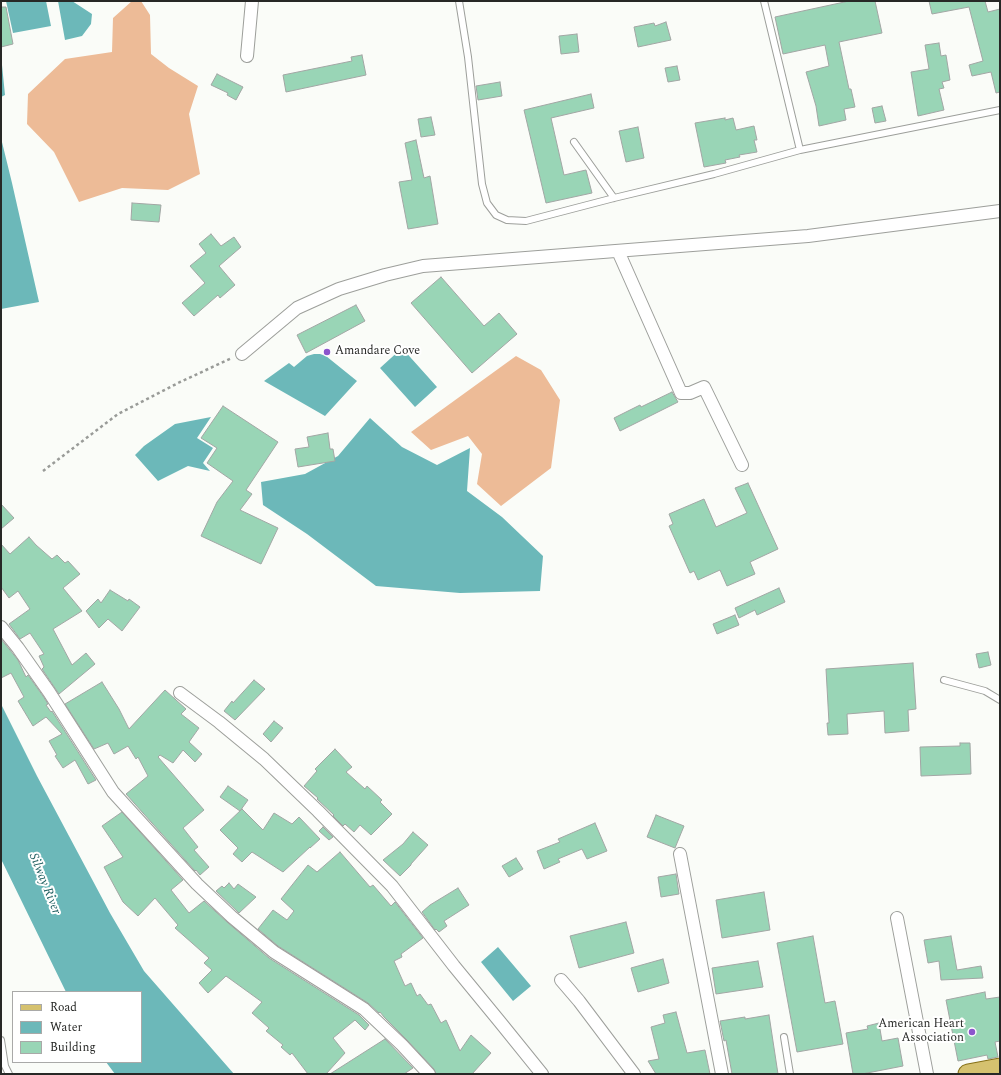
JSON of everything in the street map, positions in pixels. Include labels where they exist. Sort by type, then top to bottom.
[{"type":"main road","points":[[968,1074],[1000,1068]]},
{"type":"street","points":[[247,56],[252,1]]},
{"type":"street","points":[[242,354],[297,308],[339,289],[385,275],[423,266],[808,236],[1000,211]]},
{"type":"street","points":[[618,251],[680,393],[690,393],[704,387],[742,465]]},
{"type":"street","points":[[1,627],[18,648],[48,692],[113,792],[197,884],[232,917],[274,952],[364,1009],[402,1044],[429,1074]]},
{"type":"street","points":[[180,693],[219,722],[264,759],[392,886],[454,966],[542,1074]]},
{"type":"street","points":[[680,854],[722,1074]]},
{"type":"street","points":[[897,918],[927,1074]]},
{"type":"street","points":[[561,980],[579,1001],[634,1074]]},
{"type":"lane","points":[[460,1],[468,57],[482,184],[487,203],[496,214],[507,220],[526,221],[714,174],[800,150],[1000,110]]},
{"type":"lane","points":[[764,1],[800,150]]},
{"type":"lane","points":[[574,142],[614,198]]},
{"type":"lane","points":[[944,680],[984,690],[1000,700]]},
{"type":"lane","points":[[784,1037],[790,1074]]},
{"type":"lane","points":[[1,1040],[5,1066],[9,1074]]},
{"type":"path","points":[[43,471],[118,414],[180,382],[242,354]]},
{"type":"shaded area","points":[[132,1],[141,1],[150,15],[151,54],[169,68],[198,86],[189,114],[200,174],[168,190],[122,188],[79,202],[54,152],[27,124],[28,94],[65,59],[112,52],[113,18]]},
{"type":"shaded area","points":[[516,356],[541,370],[560,400],[551,468],[501,506],[477,484],[482,454],[468,436],[431,450],[411,432]]},
{"type":"water","points":[[6,1],[46,1],[51,26],[13,33]]},
{"type":"water","points":[[58,1],[72,1],[92,14],[91,24],[82,36],[65,40]]},
{"type":"water","points":[[1,55],[5,95],[1,97]]},
{"type":"water","points":[[1,138],[39,302],[1,309]]},
{"type":"water","points":[[402,348],[437,387],[415,407],[380,368]]},
{"type":"water","points":[[314,354],[326,356],[357,381],[325,416],[264,381],[289,363],[294,367],[307,356]]},
{"type":"water","points":[[211,417],[197,438],[213,448],[203,463],[210,471],[188,466],[158,481],[135,455],[144,446],[175,424]]},
{"type":"water","points":[[370,418],[402,447],[437,465],[470,448],[467,491],[502,517],[543,556],[540,591],[460,593],[376,586],[307,534],[263,505],[261,482],[305,474],[338,456]]},
{"type":"water","name":"Silway River","points":[[1,704],[37,776],[110,913],[144,971],[234,1074],[115,1074],[107,1063],[142,1063],[142,991],[66,991],[1,859]]},
{"type":"water","points":[[498,947],[531,986],[513,1001],[481,962]]},
{"type":"building","points":[[849,1],[875,1],[882,33],[839,42],[849,89],[851,89],[855,107],[844,109],[846,120],[819,126],[816,106],[806,72],[829,66],[825,45],[783,54],[775,17]]},
{"type":"building","points":[[929,1],[985,1],[988,12],[1000,9],[1000,92],[996,93],[991,72],[972,76],[969,65],[983,61],[969,7],[932,14]]},
{"type":"building","points":[[1,7],[6,7],[13,44],[1,47]]},
{"type":"building","points":[[666,22],[671,40],[638,47],[634,27],[654,23],[655,26]]},
{"type":"building","points":[[577,34],[579,52],[561,54],[559,36]]},
{"type":"building","points":[[939,43],[941,56],[946,55],[950,80],[942,82],[944,88],[939,89],[944,110],[918,116],[911,72],[929,69],[925,45]]},
{"type":"building","points":[[362,55],[366,75],[286,92],[283,75],[352,61],[351,57]]},
{"type":"building","points":[[677,66],[680,80],[668,82],[665,68]]},
{"type":"building","points":[[217,74],[243,87],[236,100],[227,95],[228,93],[211,85]]},
{"type":"building","points":[[500,82],[502,96],[478,100],[476,86]]},
{"type":"building","points":[[591,94],[594,108],[551,118],[564,175],[586,170],[592,193],[546,203],[524,110]]},
{"type":"building","points":[[882,106],[886,121],[875,123],[872,108]]},
{"type":"building","points":[[431,117],[435,135],[421,137],[418,119]]},
{"type":"building","points":[[725,118],[725,120],[733,118],[736,130],[754,126],[757,140],[754,140],[757,152],[739,155],[740,157],[725,160],[726,163],[704,167],[695,123]]},
{"type":"building","points":[[638,127],[644,158],[626,162],[619,131]]},
{"type":"building","points":[[416,140],[424,178],[430,176],[438,224],[408,229],[399,182],[412,180],[405,143]]},
{"type":"building","points":[[132,203],[161,205],[159,222],[131,220]]},
{"type":"building","points":[[211,234],[221,246],[234,237],[241,247],[219,266],[235,285],[220,298],[218,295],[194,316],[182,303],[205,283],[190,266],[206,253],[199,244]]},
{"type":"building","points":[[441,277],[484,326],[499,313],[517,334],[472,373],[411,303]]},
{"type":"building","points":[[356,305],[365,321],[306,353],[297,335]]},
{"type":"building","points":[[672,392],[678,402],[620,431],[614,418],[640,405],[641,407]]},
{"type":"building","points":[[223,406],[278,442],[246,490],[252,494],[240,510],[278,528],[261,564],[201,536],[217,502],[233,481],[207,463],[217,448],[201,438]]},
{"type":"building","points":[[328,433],[330,449],[333,449],[335,461],[298,467],[295,449],[309,447],[307,437]]},
{"type":"building","points":[[748,483],[778,549],[750,562],[755,574],[727,586],[720,570],[698,580],[694,571],[690,573],[669,526],[673,524],[669,514],[704,499],[716,527],[747,513],[735,488]]},
{"type":"building","points":[[1,504],[14,518],[1,529]]},
{"type":"building","points":[[29,537],[52,559],[57,555],[65,563],[68,561],[80,574],[63,588],[82,611],[53,629],[72,665],[86,653],[95,664],[59,694],[42,669],[44,667],[39,656],[44,654],[30,633],[20,639],[9,624],[30,609],[18,591],[9,598],[1,587],[1,544],[10,554]]},
{"type":"building","points":[[779,588],[785,602],[757,615],[755,610],[739,618],[735,608]]},
{"type":"building","points":[[110,590],[128,601],[129,599],[140,607],[122,631],[108,619],[99,628],[86,611],[98,599],[101,603]]},
{"type":"building","points":[[735,615],[739,625],[717,634],[713,624]]},
{"type":"building","points":[[1,639],[18,660],[26,677],[28,675],[43,696],[48,704],[46,705],[51,712],[52,711],[96,780],[88,784],[75,760],[63,768],[55,756],[57,755],[49,741],[62,734],[46,717],[33,726],[18,701],[24,697],[11,673],[1,678]]},
{"type":"building","points":[[988,652],[991,665],[979,668],[976,654]]},
{"type":"building","points":[[913,663],[916,709],[908,710],[909,731],[885,733],[884,711],[847,714],[848,734],[828,735],[827,723],[829,723],[826,669]]},
{"type":"building","points":[[254,680],[265,689],[235,720],[224,711],[232,701],[233,703]]},
{"type":"building","points":[[102,682],[119,709],[129,729],[165,690],[186,709],[181,714],[199,728],[189,742],[202,754],[195,762],[183,750],[173,763],[160,755],[158,757],[204,810],[183,828],[198,847],[194,850],[209,867],[200,875],[126,794],[148,776],[138,757],[136,759],[128,746],[114,754],[108,743],[94,749],[65,704]]},
{"type":"building","points":[[274,721],[283,728],[271,742],[263,734]]},
{"type":"building","points":[[960,743],[970,743],[971,774],[921,776],[920,747],[960,746]]},
{"type":"building","points":[[335,749],[352,767],[346,772],[365,789],[367,786],[382,800],[380,802],[392,814],[371,835],[360,825],[354,832],[345,824],[343,826],[317,799],[318,798],[304,786],[317,771],[315,769]]},
{"type":"building","points":[[228,786],[248,800],[240,811],[220,797]]},
{"type":"building","points":[[242,809],[263,830],[274,813],[292,824],[299,817],[320,839],[283,872],[252,852],[242,862],[233,854],[238,848],[220,830]]},
{"type":"building","points":[[122,812],[183,880],[171,890],[189,913],[204,901],[269,958],[359,1015],[369,1025],[365,1030],[355,1020],[333,1038],[345,1053],[326,1074],[308,1074],[292,1053],[290,1055],[281,1047],[283,1045],[266,1031],[269,1028],[252,1013],[262,1002],[226,976],[208,993],[199,983],[212,970],[204,963],[209,958],[175,928],[178,925],[155,898],[138,916],[123,902],[104,867],[123,857],[102,826]]},
{"type":"building","points":[[656,815],[684,826],[675,848],[647,837]]},
{"type":"building","points":[[595,823],[607,851],[587,859],[582,849],[558,859],[560,862],[544,869],[537,851],[560,842],[558,839]]},
{"type":"building","points":[[323,827],[333,837],[329,840],[319,831]]},
{"type":"building","points":[[413,832],[428,845],[400,876],[383,860],[403,844]]},
{"type":"building","points":[[340,852],[370,887],[373,885],[391,906],[395,902],[423,938],[401,954],[402,957],[394,961],[405,986],[411,983],[417,996],[420,994],[428,1005],[431,1004],[441,1023],[446,1020],[460,1051],[471,1035],[491,1053],[472,1074],[436,1074],[434,1069],[380,1012],[379,1013],[368,1003],[278,946],[258,929],[273,910],[287,920],[294,911],[281,899],[308,865],[317,872]]},
{"type":"building","points":[[516,858],[523,869],[509,877],[502,866]]},
{"type":"building","points":[[676,874],[679,894],[661,897],[658,877]]},
{"type":"building","points":[[229,883],[234,889],[238,884],[256,897],[239,913],[216,891],[222,886],[224,888]]},
{"type":"building","points":[[458,888],[469,905],[444,921],[447,926],[439,932],[436,929],[435,930],[422,912],[430,905]]},
{"type":"building","points":[[764,892],[770,930],[722,938],[716,900]]},
{"type":"building","points":[[626,922],[634,953],[579,968],[570,936]]},
{"type":"building","points":[[813,936],[825,1003],[835,1001],[843,1044],[797,1052],[777,943]]},
{"type":"building","points":[[951,936],[957,970],[981,966],[983,978],[941,980],[939,961],[928,963],[924,940]]},
{"type":"building","points":[[663,959],[669,983],[638,992],[631,968]]},
{"type":"building","points":[[758,961],[763,987],[716,994],[712,968]]},
{"type":"building","points":[[985,992],[986,999],[1000,997],[1000,1041],[995,1042],[998,1057],[988,1059],[987,1055],[958,1061],[946,1000]]},
{"type":"building","points":[[676,1012],[687,1053],[705,1050],[710,1074],[656,1074],[648,1061],[659,1059],[651,1027],[665,1023],[663,1015]]},
{"type":"building","points":[[769,1015],[778,1074],[732,1074],[726,1040],[724,1041],[720,1021]]},
{"type":"building","points":[[879,1023],[882,1041],[898,1038],[903,1066],[862,1074],[853,1074],[846,1033],[868,1029],[867,1026]]},
{"type":"building","points":[[385,1039],[413,1068],[404,1074],[330,1074]]},
{"type":"place","name":"Amandare Cove","points":[[327,352]]},
{"type":"place","name":"American Heart Association","points":[[972,1032]]}]
